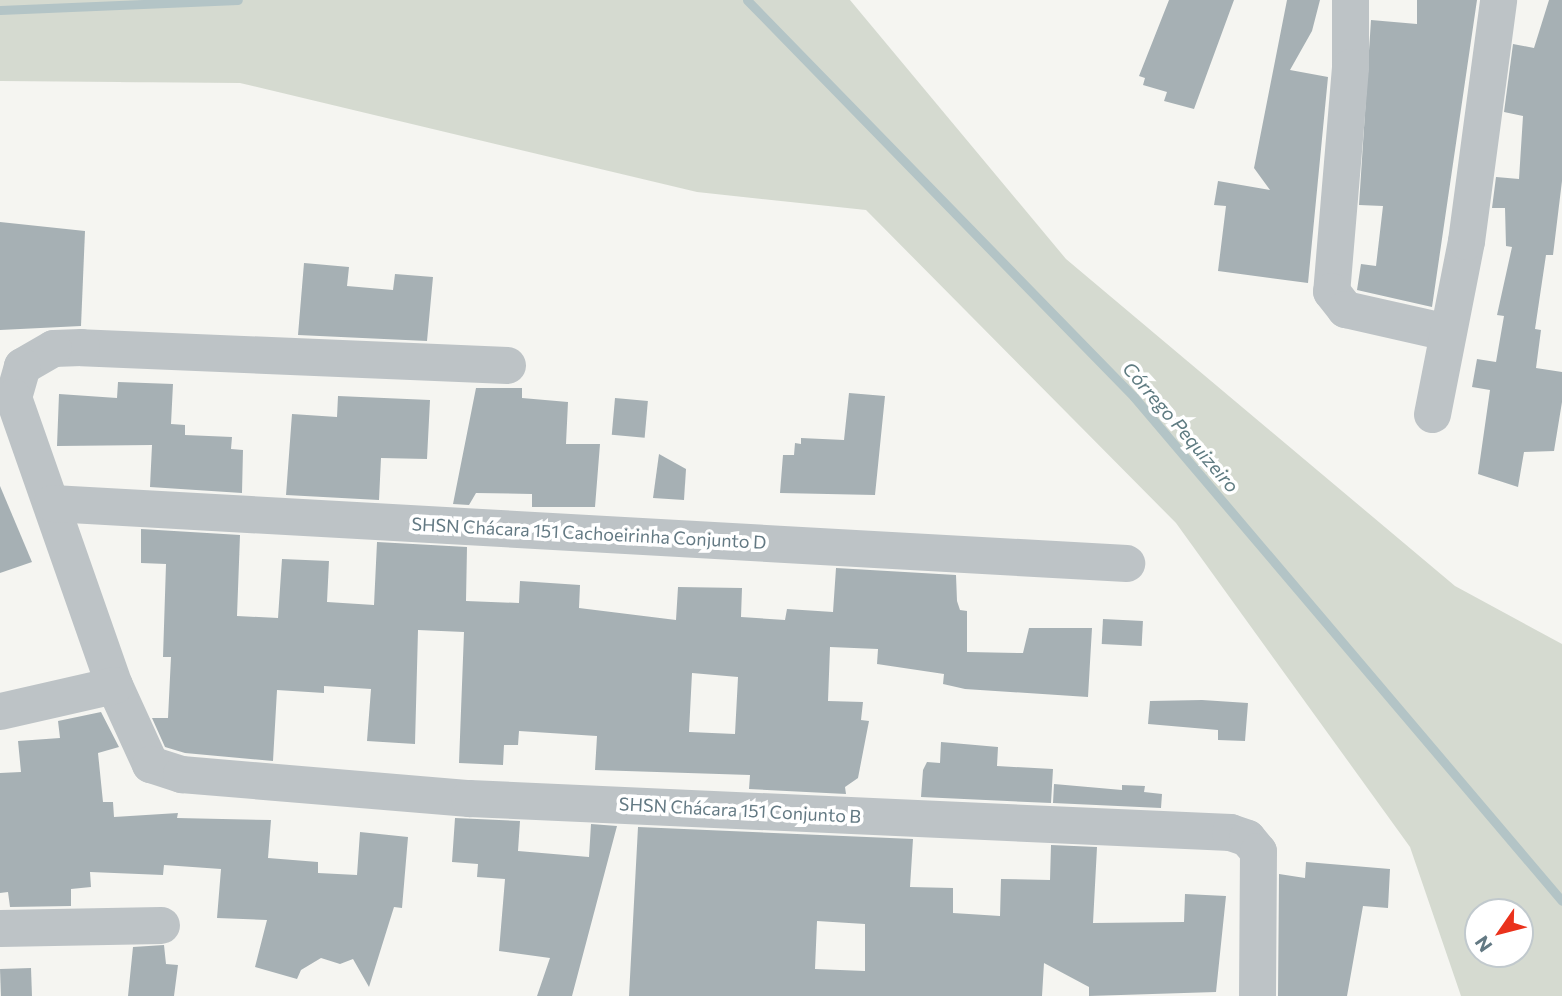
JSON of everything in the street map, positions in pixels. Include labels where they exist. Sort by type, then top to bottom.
[{"type":"street","points":[[1350,0],[1350,67],[1331,291],[1345,309],[1447,332]]},
{"type":"street","points":[[1432,414],[1499,0]]},
{"type":"street","points":[[0,711],[114,685],[13,397],[22,366],[53,348],[507,365]]},
{"type":"street","name":"SHSN Chácara 151 Cachoeirinha Conjunto D","points":[[52,503],[1126,563]]},
{"type":"street","name":"SHSN Chácara 151 Conjunto B","points":[[114,685],[150,764],[181,775],[469,798],[1230,832],[1254,843],[1260,884],[1257,996]]},
{"type":"street","points":[[0,928],[161,925]]},
{"type":"shaded area","points":[[0,0],[850,0],[1066,259],[1455,586],[1562,644],[1562,996],[1461,996],[1410,847],[1176,523],[866,210],[697,192],[240,83],[0,81]]},
{"type":"building","points":[[1169,0],[1234,0],[1194,109],[1164,101],[1167,92],[1143,85],[1145,78],[1139,76]]},
{"type":"building","points":[[1287,0],[1320,0],[1312,31],[1290,70],[1328,77],[1308,283],[1218,271],[1226,206],[1214,205],[1218,181],[1270,190],[1254,168]]},
{"type":"building","points":[[1417,0],[1477,0],[1432,307],[1357,290],[1361,264],[1376,266],[1383,206],[1359,205],[1371,20],[1417,24]]},
{"type":"building","points":[[1549,0],[1562,0],[1562,181],[1553,255],[1546,255],[1535,329],[1541,330],[1536,368],[1562,372],[1562,402],[1554,451],[1524,452],[1518,487],[1478,474],[1490,390],[1472,387],[1477,359],[1496,362],[1504,316],[1497,315],[1512,247],[1506,246],[1505,208],[1492,208],[1496,177],[1519,179],[1523,116],[1504,112],[1513,44],[1534,48]]},
{"type":"building","points":[[0,222],[85,231],[81,326],[0,330]]},
{"type":"building","points":[[304,263],[349,267],[347,286],[393,290],[395,274],[433,277],[427,341],[298,335]]},
{"type":"building","points":[[118,382],[173,384],[171,424],[185,425],[185,435],[232,437],[231,449],[243,450],[242,493],[150,487],[152,445],[57,446],[59,394],[117,398]]},
{"type":"building","points":[[476,388],[522,388],[522,398],[568,402],[566,444],[600,444],[595,507],[532,507],[532,494],[476,493],[469,505],[453,504]]},
{"type":"building","points":[[849,393],[885,396],[875,495],[780,493],[783,455],[794,455],[795,443],[801,444],[801,438],[844,440]]},
{"type":"building","points":[[338,396],[430,400],[427,459],[381,458],[379,500],[286,495],[292,414],[337,417]]},
{"type":"building","points":[[615,398],[648,401],[645,438],[612,435]]},
{"type":"building","points":[[659,454],[686,469],[684,500],[653,498]]},
{"type":"building","points":[[0,486],[32,562],[0,573]]},
{"type":"building","points":[[141,529],[240,535],[237,616],[278,618],[282,559],[329,561],[327,602],[374,605],[377,542],[467,547],[466,601],[519,603],[520,581],[580,585],[579,608],[676,620],[678,587],[742,588],[741,617],[785,620],[787,609],[833,612],[836,568],[956,575],[957,601],[960,610],[967,611],[967,652],[1023,653],[1029,628],[1092,628],[1088,697],[965,689],[943,684],[944,674],[877,664],[878,649],[830,647],[828,701],[863,702],[861,720],[869,721],[858,778],[845,787],[846,794],[749,789],[750,775],[595,770],[597,736],[519,731],[518,745],[504,745],[503,765],[459,763],[464,632],[418,630],[415,744],[367,741],[371,689],[324,686],[324,693],[277,690],[273,761],[185,753],[165,747],[152,718],[168,718],[171,657],[163,657],[166,564],[141,563]],"holes":[[[692,673],[738,677],[735,734],[689,732]]]},
{"type":"building","points":[[1103,619],[1143,621],[1142,646],[1102,644]]},
{"type":"building","points":[[1150,701],[1248,703],[1245,741],[1218,740],[1218,730],[1148,724]]},
{"type":"building","points":[[101,712],[119,747],[98,753],[103,802],[113,802],[114,817],[178,813],[177,818],[271,820],[268,858],[318,862],[318,873],[357,875],[360,832],[408,837],[402,908],[394,907],[369,987],[353,959],[340,964],[321,958],[301,970],[297,979],[255,967],[267,920],[217,918],[221,869],[164,865],[163,875],[90,872],[91,887],[71,889],[71,906],[10,907],[8,892],[0,893],[0,773],[21,772],[18,741],[60,738],[58,721]]},
{"type":"building","points":[[941,742],[998,747],[997,766],[1053,769],[1051,803],[921,797],[923,770],[927,762],[940,763]]},
{"type":"building","points":[[1054,784],[1122,790],[1122,785],[1145,786],[1144,792],[1162,794],[1161,808],[1053,803]]},
{"type":"building","points":[[455,818],[520,821],[518,851],[589,857],[591,824],[617,826],[572,996],[537,996],[550,958],[499,951],[505,879],[477,877],[478,864],[452,862]]},
{"type":"building","points":[[638,827],[913,839],[910,887],[953,888],[953,913],[1000,916],[1001,879],[1050,880],[1051,845],[1097,847],[1093,923],[1184,922],[1185,894],[1226,896],[1216,992],[1089,996],[1089,987],[1044,963],[1042,996],[629,996]],"holes":[[[817,921],[865,924],[865,971],[815,969]]]},
{"type":"building","points":[[1306,862],[1390,869],[1388,908],[1363,906],[1347,996],[1278,996],[1279,874],[1305,878]]},
{"type":"building","points":[[164,945],[166,964],[178,965],[174,996],[128,996],[133,947]]},
{"type":"building","points":[[31,968],[32,996],[1,996],[0,969]]},
{"type":"waterway","points":[[0,10],[238,0]]},
{"type":"waterway","name":"Córrego Pequizeiro","points":[[747,0],[1134,397],[1562,901]]}]
